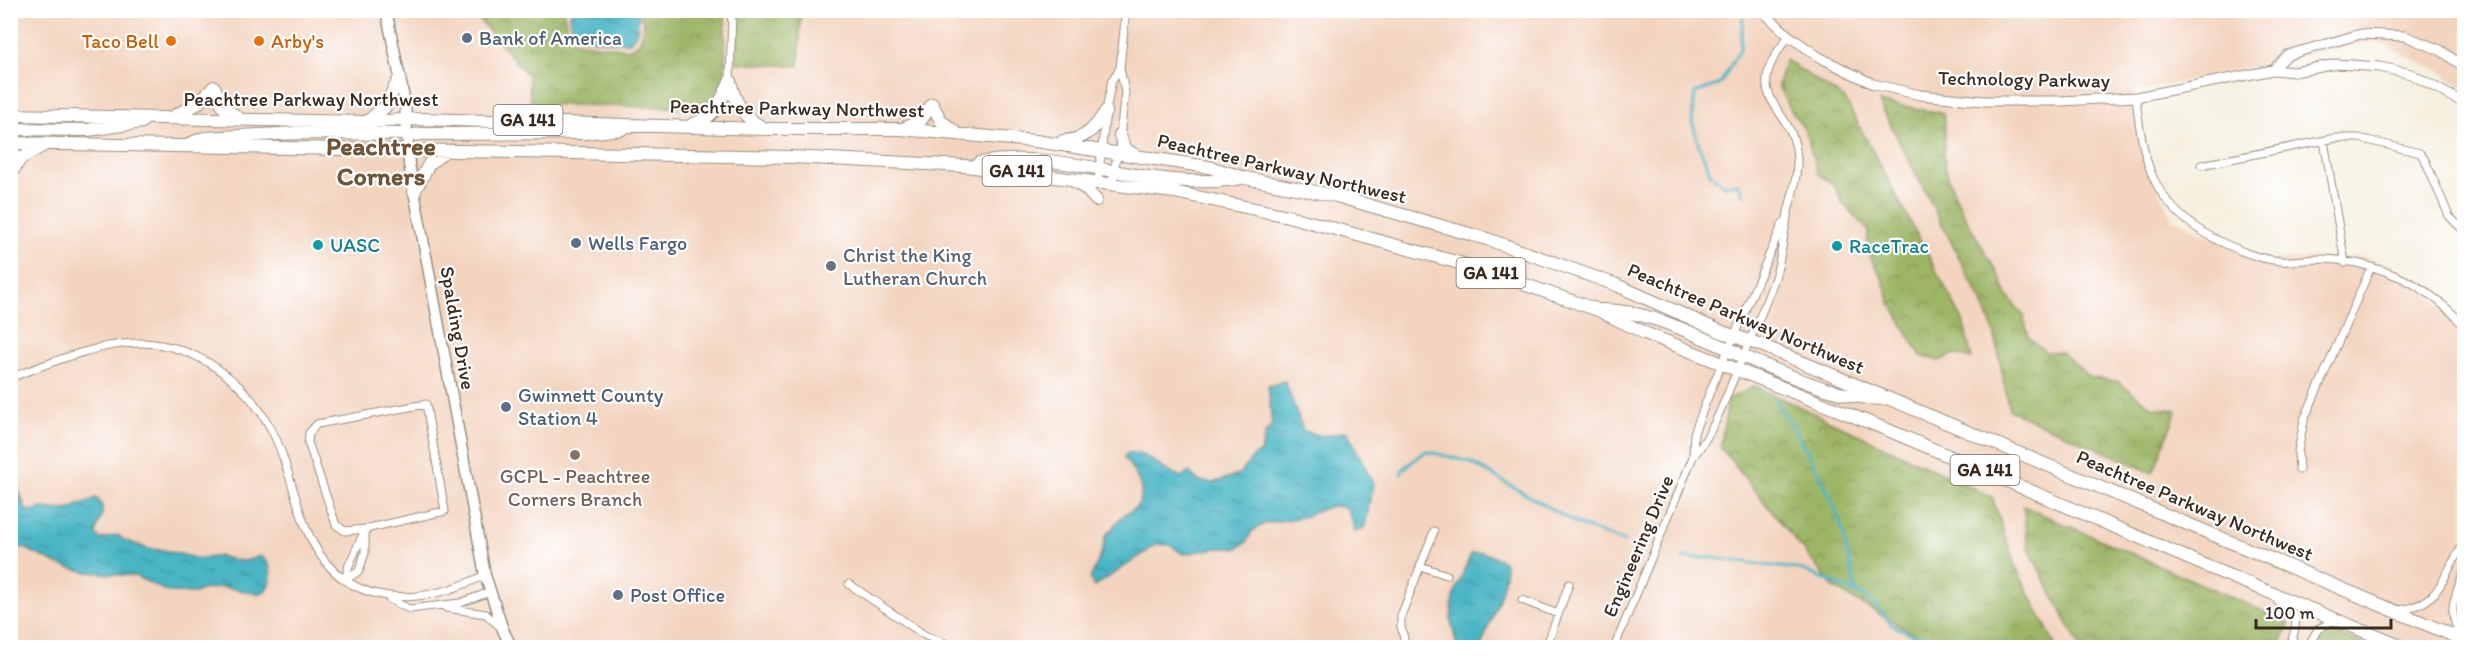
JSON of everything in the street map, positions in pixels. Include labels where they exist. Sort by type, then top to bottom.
[{"type":"highway","points":[[367,122],[384,107],[400,77]]},
{"type":"highway","points":[[687,125],[697,123],[719,106],[730,81]]},
{"type":"highway","points":[[730,81],[740,109],[750,120],[764,129]]},
{"type":"highway","points":[[10,129],[88,130],[163,118],[197,104],[214,87],[224,108],[241,119]]},
{"type":"highway","points":[[900,129],[908,128],[921,120],[932,104],[941,121],[957,132]]},
{"type":"highway","points":[[1035,141],[1066,141],[1082,137],[1092,131],[1106,111]]},
{"type":"highway","name":"Peachtree Parkway Northwest","points":[[10,115],[367,122],[523,120],[764,129],[900,129],[957,132],[1035,141],[1209,167],[1245,178],[1336,196],[1488,239],[1614,284],[2464,639]]},
{"type":"highway","points":[[182,146],[204,138],[296,133],[407,135],[585,133],[650,124]]},
{"type":"highway","points":[[1120,135],[1124,148],[1139,156]]},
{"type":"highway","name":"GA 141","points":[[10,143],[823,158],[965,166],[1098,182],[1113,176],[1174,192],[1288,216],[1474,267],[1598,310],[1645,333],[2034,491],[2225,574],[2338,618],[2405,648]]},
{"type":"highway","points":[[10,175],[21,158],[47,143]]},
{"type":"highway","points":[[414,192],[429,164],[446,151]]},
{"type":"highway","points":[[965,166],[1016,159],[1099,168],[1113,176],[1200,182],[1245,178]]},
{"type":"highway","points":[[1068,178],[1086,189],[1096,200]]},
{"type":"highway","points":[[1598,310],[1621,311],[1659,321],[1815,384],[1867,399],[1888,399]]},
{"type":"main road","name":"Spalding Drive","points":[[386,10],[400,77],[414,192],[485,575],[503,630],[512,648]]},
{"type":"street","points":[[730,81],[732,10]]},
{"type":"street","points":[[1113,176],[1125,92],[1120,68],[1126,10]]},
{"type":"street","name":"Technology Parkway","points":[[1761,10],[1789,36],[1819,57],[1873,84],[1920,95],[1995,101],[2136,97],[2273,70],[2294,72],[2337,64],[2380,67],[2411,74],[2464,103]]},
{"type":"street","name":"Technology Parkway","points":[[2273,70],[2286,55],[2361,34],[2405,36],[2440,50],[2464,67]]},
{"type":"street","name":"Engineering Drive","points":[[1614,648],[1693,457],[1706,442],[1744,355],[1777,268],[1796,179],[1796,151],[1792,135],[1770,98],[1767,69],[1774,54],[1789,36]]},
{"type":"street","points":[[1098,182],[1106,111],[1112,80],[1120,68]]},
{"type":"street","points":[[2136,97],[2146,158],[2159,192],[2178,215],[2198,230],[2250,256],[2283,261],[2324,259],[2371,267],[2421,286],[2460,320],[2464,329]]},
{"type":"street","points":[[2201,165],[2325,141],[2359,138],[2420,153],[2449,216],[2464,231]]},
{"type":"street","points":[[2325,141],[2345,262]]},
{"type":"street","name":"Engineering Drive","points":[[1693,457],[1694,434],[1789,211]]},
{"type":"street","points":[[2299,470],[2298,452],[2304,420],[2371,267]]},
{"type":"street","points":[[10,378],[105,347],[123,344],[144,343],[182,351],[212,364],[247,393],[272,430],[317,551],[329,567],[345,580],[372,594],[404,598],[450,590],[485,575]]},
{"type":"street","points":[[426,404],[445,512],[365,529],[345,531],[336,525],[308,442],[309,433],[317,424],[426,404]]},
{"type":"street","points":[[345,580],[365,529]]},
{"type":"street","points":[[345,580],[359,571],[365,553],[365,529]]},
{"type":"street","points":[[1406,648],[1401,616],[1434,531]]},
{"type":"street","points":[[2394,611],[2422,605],[2434,596],[2464,544]]},
{"type":"street","points":[[1420,566],[1447,575]]},
{"type":"street","points":[[2464,573],[2452,606],[2455,625],[2464,639]]},
{"type":"street","points":[[2225,574],[2252,591],[2287,606],[2292,612],[2296,631],[2289,648]]},
{"type":"street","points":[[849,584],[926,636],[958,648]]},
{"type":"street","points":[[1546,648],[1569,584]]},
{"type":"street","points":[[387,597],[409,609],[441,607],[490,592]]},
{"type":"street","points":[[1522,600],[1558,614]]},
{"type":"street","points":[[441,607],[486,614],[503,630]]},
{"type":"street","points":[[2307,648],[2318,629],[2338,618]]},
{"type":"shaded area","points":[[10,11],[2464,11],[2464,89],[2444,74],[2376,41],[2133,93],[2145,160],[2172,218],[2259,260],[2364,257],[2416,283],[2463,329],[2464,647],[11,647]]},
{"type":"green space","points":[[472,11],[564,11],[567,33],[575,42],[629,49],[640,42],[644,23],[639,11],[725,11],[725,73],[721,95],[703,108],[531,104],[528,76]]},
{"type":"green space","points":[[737,11],[801,11],[799,66],[737,63]]},
{"type":"green space","points":[[1785,60],[1845,99],[1963,321],[1972,359],[1955,354],[1939,361],[1921,356],[1890,303],[1883,280],[1867,251],[1868,230],[1843,204],[1834,185],[1818,174],[1805,130],[1778,86]]},
{"type":"green space","points":[[1879,102],[1943,113],[1945,165],[1949,180],[1969,224],[2001,279],[2006,294],[2023,315],[2029,338],[2046,352],[2061,352],[2091,378],[2117,381],[2152,407],[2177,410],[2153,473],[2009,410],[1995,335],[1982,302]]},
{"type":"green space","points":[[1755,386],[1992,497],[2014,563],[2056,647],[1930,647],[1932,644],[1834,588],[1720,447],[1729,399]]},
{"type":"green space","points":[[2023,506],[2290,623],[2279,647],[2080,647],[2028,548]]},
{"type":"green space","points":[[2322,629],[2371,647],[2312,648]]},
{"type":"water","points":[[571,11],[634,11],[639,17],[637,32],[630,42],[601,41],[573,35],[569,19]]},
{"type":"water","points":[[1285,381],[1303,430],[1325,435],[1347,431],[1374,485],[1364,528],[1355,531],[1347,507],[1331,506],[1302,517],[1264,524],[1252,531],[1246,543],[1237,548],[1217,548],[1183,554],[1170,545],[1158,544],[1094,587],[1090,579],[1102,552],[1106,535],[1122,516],[1136,507],[1140,500],[1141,487],[1124,457],[1128,453],[1143,455],[1168,472],[1182,477],[1189,472],[1199,481],[1213,483],[1239,474],[1261,451],[1266,432],[1272,425],[1268,386]]},
{"type":"water","points":[[11,468],[28,511],[44,508],[67,510],[96,498],[102,507],[96,535],[101,539],[118,535],[124,540],[149,549],[164,550],[199,559],[220,556],[245,561],[261,556],[271,570],[268,586],[261,594],[223,587],[195,593],[168,592],[135,576],[86,572],[59,565],[25,548],[11,547]]},
{"type":"water","points":[[1482,552],[1504,561],[1501,591],[1481,647],[1457,647],[1451,620],[1453,597],[1471,554]]},
{"type":"waterway","points":[[1743,18],[1740,49],[1720,84],[1695,93],[1692,121],[1711,175],[1724,185],[1738,184],[1744,195]]},
{"type":"waterway","points":[[1775,399],[1813,462],[1832,501],[1843,534],[1856,591]]},
{"type":"waterway","points":[[1401,474],[1403,469],[1426,451],[1470,462],[1579,525],[1625,542]]},
{"type":"waterway","points":[[1683,558],[1714,558],[1803,570],[1866,597],[1891,625],[1913,635],[1938,638],[1957,645],[2006,644],[2045,648]]},
{"type":"place","name":"Bank of America","points":[[467,38]]},
{"type":"place","name":"Taco Bell","points":[[171,41]]},
{"type":"place","name":"Arby's","points":[[259,41]]},
{"type":"place","name":"Wells Fargo","points":[[576,243]]},
{"type":"place","name":"UASC","points":[[318,245]]},
{"type":"place","name":"RaceTrac","points":[[1837,246]]},
{"type":"place","name":"Christ the King Lutheran Church","points":[[831,266]]},
{"type":"place","name":"Gwinnett County Station 4","points":[[506,407]]},
{"type":"place","name":"GCPL - Peachtree Corners Branch","points":[[575,455]]},
{"type":"place","name":"Post Office","points":[[618,595]]},
{"type":"district","name":"Peachtree Corners","points":[[381,161]]}]
